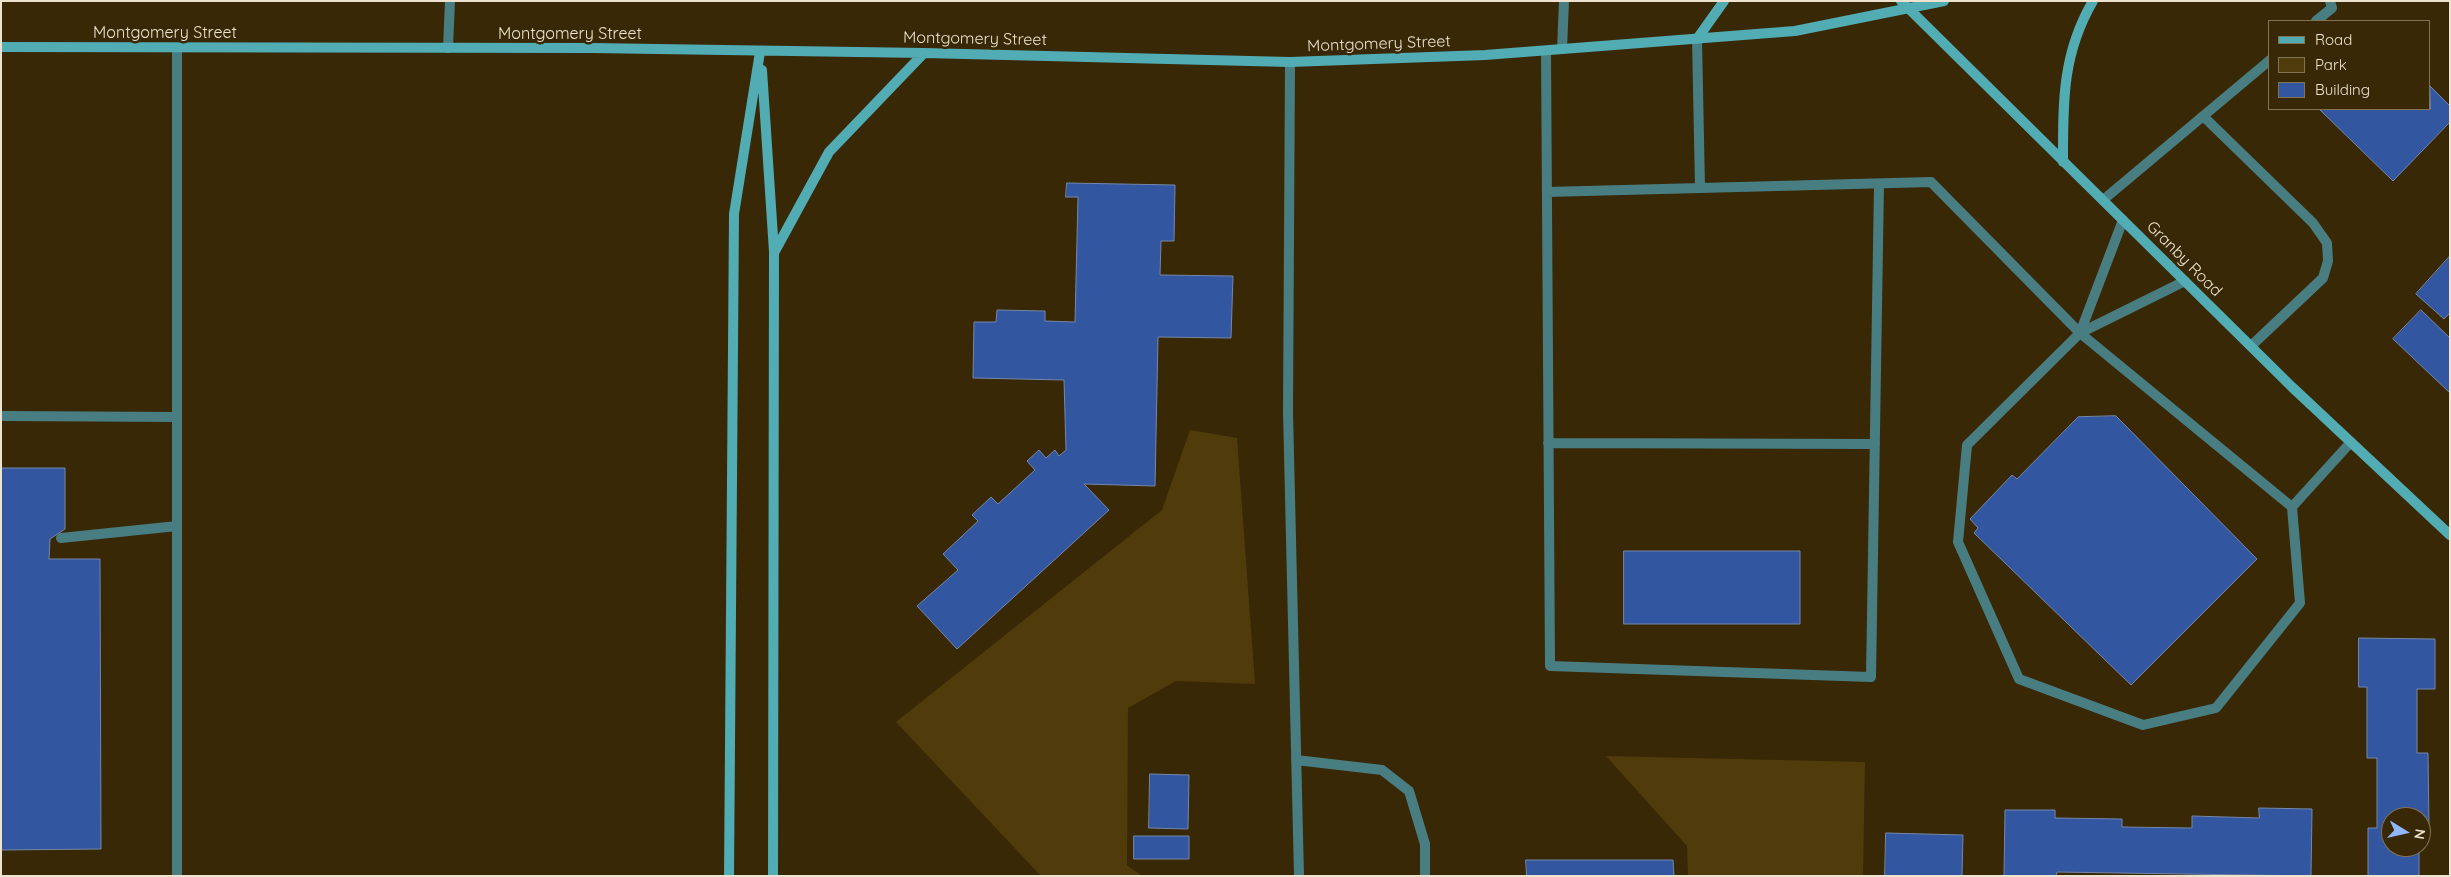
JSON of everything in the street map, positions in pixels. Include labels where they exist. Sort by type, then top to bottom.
[{"type":"main road","points":[[1697,39],[1724,1]]},
{"type":"main road","name":"Montgomery Street","points":[[1,47],[448,48],[924,53],[1290,62],[1546,51],[1795,31],[1904,5],[1944,1]]},
{"type":"main road","points":[[2064,162],[2063,94],[2079,25],[2093,1]]},
{"type":"main road","name":"Granby Road","points":[[1904,5],[2251,346],[2450,535]]},
{"type":"main road","points":[[760,52],[774,252],[773,876]]},
{"type":"main road","points":[[729,876],[734,214],[760,52]]},
{"type":"main road","points":[[774,252],[829,152],[924,53]]},
{"type":"lane","points":[[448,48],[450,1]]},
{"type":"lane","points":[[1562,49],[1564,1]]},
{"type":"lane","points":[[2317,20],[2332,8],[2330,1]]},
{"type":"lane","points":[[1697,39],[1700,188]]},
{"type":"lane","points":[[177,48],[177,876]]},
{"type":"lane","points":[[1546,51],[1550,666],[1872,677],[1879,184]]},
{"type":"lane","points":[[1290,62],[1288,412],[1299,876]]},
{"type":"lane","points":[[2103,200],[2268,62]]},
{"type":"lane","points":[[2203,116],[2313,223],[2327,243],[2328,261],[2323,278],[2251,346]]},
{"type":"lane","points":[[1547,192],[1931,182],[2080,333],[2292,507],[2300,603],[2216,708],[2143,725],[2020,679],[1958,542],[1967,445],[2080,333],[2185,281]]},
{"type":"lane","points":[[2080,333],[2123,220]]},
{"type":"lane","points":[[1,416],[178,417]]},
{"type":"lane","points":[[2292,507],[2351,442]]},
{"type":"lane","points":[[1548,443],[1875,444]]},
{"type":"lane","points":[[61,538],[177,526]]},
{"type":"lane","points":[[1296,760],[1382,770],[1409,791],[1425,844],[1425,876]]},
{"type":"green space","points":[[1190,430],[1237,438],[1255,684],[1176,681],[1128,708],[1127,865],[1142,876],[1041,876],[896,722],[1162,510]]},
{"type":"green space","points":[[1606,756],[1865,762],[1863,876],[1688,876],[1687,846]]},
{"type":"building","points":[[2431,87],[2450,106],[2450,122],[2393,181],[2320,110],[2431,110]]},
{"type":"building","points":[[1067,183],[1175,185],[1174,241],[1161,241],[1160,275],[1233,276],[1231,338],[1158,337],[1155,486],[1084,484],[1109,510],[957,649],[917,606],[958,570],[943,554],[978,521],[972,515],[991,497],[998,504],[1035,470],[1027,461],[1039,450],[1046,458],[1055,450],[1059,456],[1066,450],[1064,380],[973,378],[974,322],[996,322],[997,310],[1045,311],[1045,321],[1075,322],[1078,197],[1066,197]]},
{"type":"building","points":[[2450,256],[2450,313],[2444,319],[2416,294]]},
{"type":"building","points":[[2421,310],[2450,338],[2450,393],[2393,339]]},
{"type":"building","points":[[2116,416],[2257,559],[2131,685],[1974,533],[1978,528],[1970,519],[2012,475],[2017,479],[2078,417]]},
{"type":"building","points":[[1,468],[65,468],[65,529],[50,539],[49,559],[100,559],[101,849],[1,850]]},
{"type":"building","points":[[1624,551],[1800,551],[1800,624],[1624,624]]},
{"type":"building","points":[[2359,638],[2435,639],[2435,689],[2417,689],[2417,753],[2428,753],[2429,807],[2381,807],[2381,857],[2419,857],[2419,876],[2368,876],[2368,828],[2377,828],[2377,758],[2367,758],[2367,687],[2359,687]]},
{"type":"building","points":[[1150,774],[1189,775],[1188,829],[1149,828]]},
{"type":"building","points":[[2259,808],[2312,809],[2311,876],[2057,872],[2056,876],[2004,876],[2005,810],[2055,810],[2055,818],[2122,819],[2122,827],[2192,828],[2192,816],[2259,818]]},
{"type":"building","points":[[1886,833],[1963,835],[1962,876],[1885,876]]},
{"type":"building","points":[[1134,836],[1189,836],[1189,859],[1134,859]]},
{"type":"building","points":[[1526,860],[1673,860],[1674,876],[1527,876]]}]
